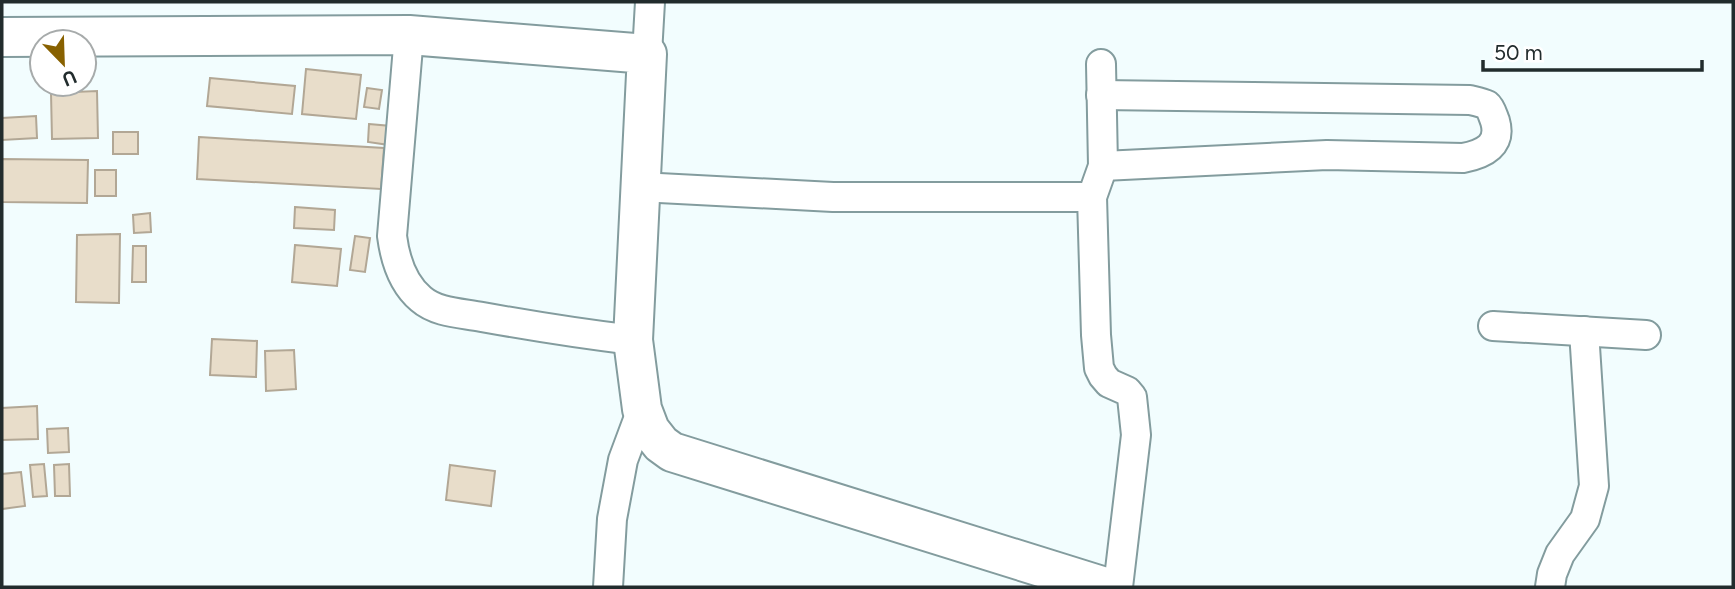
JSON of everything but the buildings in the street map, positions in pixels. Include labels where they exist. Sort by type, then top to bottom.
[{"type":"street","points":[[650,2],[633,340],[642,409],[650,430],[661,444],[672,452],[1105,587]]},
{"type":"street","points":[[2,37],[409,35],[647,54]]},
{"type":"street","points":[[409,35],[392,236],[395,256],[408,285],[420,299],[436,308],[542,328],[633,340]]},
{"type":"street","points":[[1101,64],[1103,166],[1092,197],[1099,368],[1109,383],[1127,391],[1132,397],[1136,435],[1118,587]]},
{"type":"street","points":[[1101,95],[1470,100],[1487,105],[1497,130],[1494,142],[1487,150],[1463,158],[1326,155],[1103,166]]},
{"type":"street","points":[[640,187],[833,197],[1092,197]]},
{"type":"street","points":[[1493,326],[1646,335]]},
{"type":"street","points":[[1550,587],[1560,554],[1585,519],[1594,486],[1584,331]]},
{"type":"street","points":[[608,587],[612,519],[622,460],[642,409]]}]
